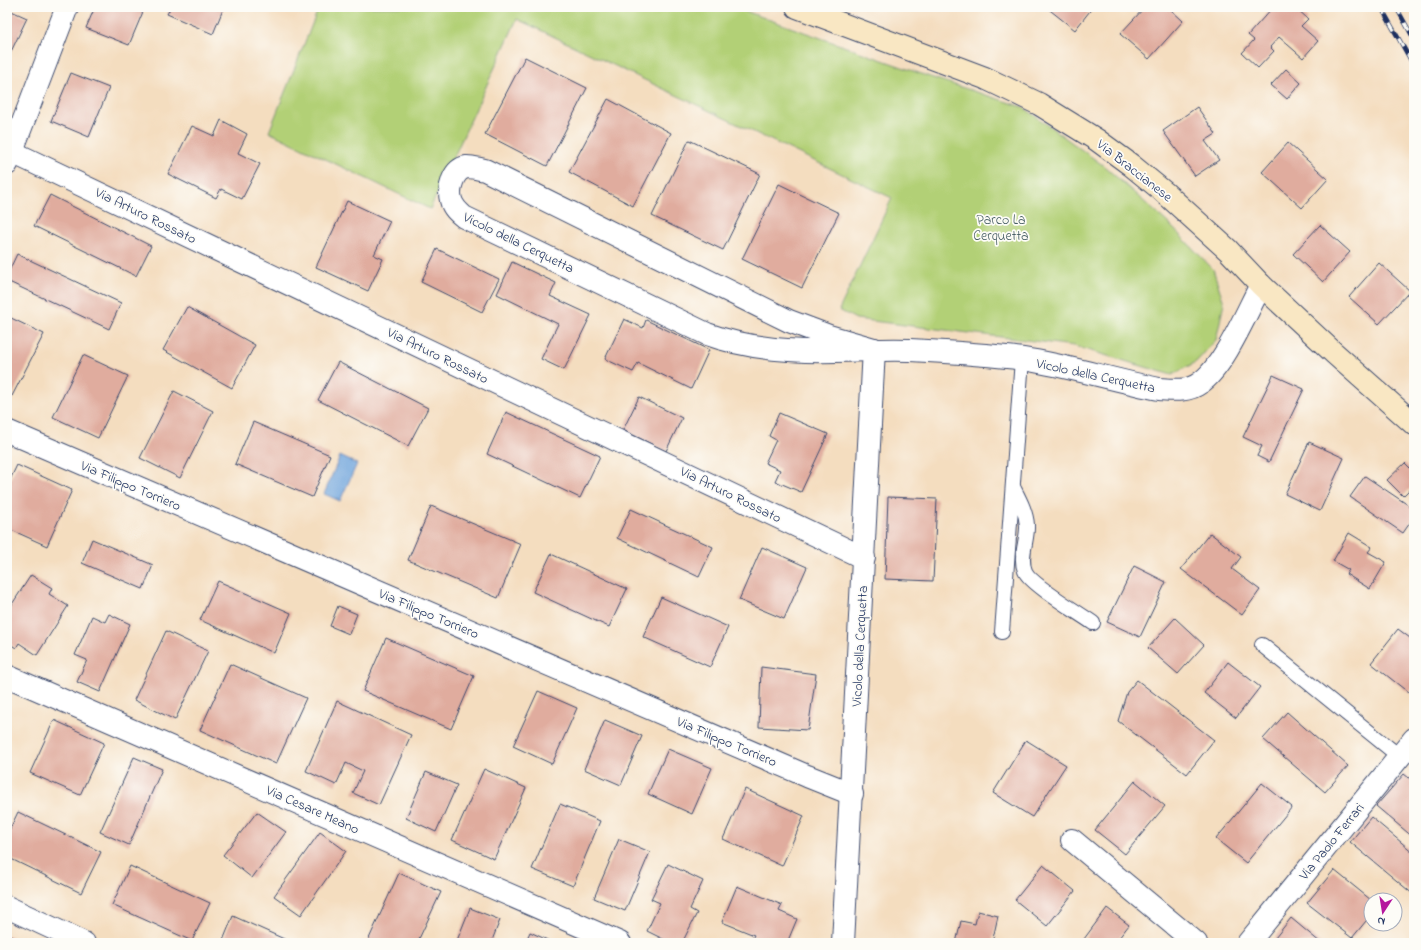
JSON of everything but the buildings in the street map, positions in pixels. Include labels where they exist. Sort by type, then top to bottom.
[{"type":"street","points":[[10,158],[67,7]]},
{"type":"street","name":"Via Braccianese","points":[[797,7],[834,13],[985,78],[1039,104],[1096,140],[1131,165],[1164,192],[1228,250],[1261,285],[1334,353],[1414,424]]},
{"type":"street","name":"Via Arturo Rossato","points":[[10,158],[864,558]]},
{"type":"street","name":"Vicolo della Cerquetta","points":[[874,349],[830,336],[789,320],[485,170],[466,167],[456,174],[453,180],[450,192],[451,201],[456,210],[464,217],[707,334],[736,343],[774,349],[834,351],[874,349],[915,350],[1022,359],[1071,368],[1159,389],[1176,391],[1200,383],[1217,367],[1261,285]]},
{"type":"street","name":"Vicolo della Cerquetta","points":[[843,943],[852,794],[874,349]]},
{"type":"street","name":"Via Filippo Torriero","points":[[7,431],[800,773],[852,794]]},
{"type":"street","name":"Via Cesare Meano","points":[[7,676],[620,943]]},
{"type":"street","name":"Via Paolo Ferrari","points":[[1248,943],[1414,739]]},
{"type":"street","points":[[1072,840],[1196,943]]},
{"type":"street","points":[[7,907],[84,943]]},
{"type":"lane","points":[[1002,632],[1022,359]]},
{"type":"lane","points":[[1013,487],[1025,513],[1027,524],[1023,561],[1025,572],[1037,584],[1094,623]]},
{"type":"lane","points":[[1262,645],[1400,756]]},
{"type":"green space","name":"Parco La Cerquetta","points":[[319,7],[734,7],[930,77],[1023,107],[1104,166],[1168,223],[1213,269],[1224,303],[1216,340],[1196,362],[1172,375],[1074,346],[856,319],[839,310],[892,198],[517,19],[430,209],[269,132]]},
{"type":"water","points":[[340,456],[357,464],[340,501],[324,494]]},
{"type":"railway","points":[[1381,7],[1414,66]]},
{"type":"railway","points":[[1396,7],[1414,39]]}]
